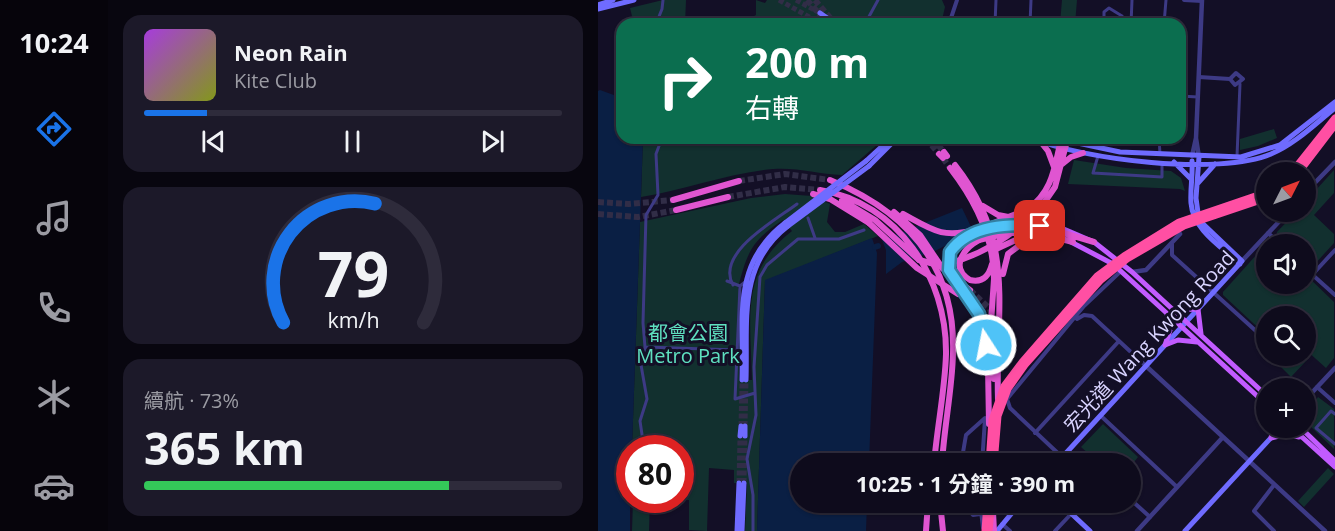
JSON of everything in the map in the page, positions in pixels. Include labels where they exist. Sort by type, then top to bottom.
[{"type":"highway","points":[[1300,162],[1334,118]]},
{"type":"highway","points":[[1306,162],[1334,125]]},
{"type":"highway","points":[[1042,144],[1050,154],[1054,171]]},
{"type":"highway","points":[[936,268],[968,258],[1003,240],[1028,221],[1055,187],[1060,165],[1061,144]]},
{"type":"highway","points":[[960,291],[949,270],[950,252],[963,239],[1028,209],[1048,190],[1061,144]]},
{"type":"highway","points":[[1060,165],[1071,157],[1083,153]]},
{"type":"highway","points":[[988,453],[988,368],[994,279],[993,261],[975,205],[953,166],[982,206],[997,251],[1001,290],[996,453]]},
{"type":"highway","points":[[830,180],[906,220],[946,235],[1009,225],[1049,228],[1094,242]]},
{"type":"highway","points":[[673,200],[739,181]]},
{"type":"highway","points":[[935,453],[945,375],[945,339],[936,268],[892,225],[859,203],[820,190],[872,221],[919,260],[936,268],[970,290]]},
{"type":"highway","points":[[813,194],[830,199],[872,221],[917,268],[960,291],[975,306],[981,318],[988,368]]},
{"type":"highway","points":[[989,453],[992,420],[1004,386],[1097,276],[1124,256],[1179,222],[1256,196]]},
{"type":"highway","points":[[676,210],[728,197]]},
{"type":"highway","points":[[996,453],[998,416],[1008,389],[1025,365],[1101,280],[1127,259],[1177,229],[1256,202]]},
{"type":"highway","points":[[883,206],[906,220],[927,244],[945,293],[953,339],[943,453]]},
{"type":"highway","points":[[982,206],[998,215],[1024,220]]},
{"type":"highway","points":[[993,261],[989,274],[984,279],[973,281],[964,276],[960,264],[967,248],[979,240],[1007,233],[1050,235],[1073,242]]},
{"type":"highway","points":[[936,268],[966,264],[1021,240],[1050,235]]},
{"type":"highway","points":[[1001,290],[1006,259],[1021,240]]},
{"type":"highway","points":[[994,327],[994,381],[998,403]]},
{"type":"highway","points":[[926,531],[927,513]]},
{"type":"highway","points":[[941,513],[943,531]]},
{"type":"highway","points":[[986,513],[986,531]]},
{"type":"highway","points":[[986,531],[990,513]]},
{"type":"highway","points":[[994,513],[996,531]]},
{"type":"main road","points":[[598,7],[613,0]]},
{"type":"main road","points":[[598,7],[634,0]]},
{"type":"main road","points":[[820,13],[827,18]]},
{"type":"main road","points":[[1063,144],[1083,153],[1098,156],[1162,162],[1237,157],[1280,145],[1334,102]]},
{"type":"main road","points":[[1068,144],[1160,154],[1215,164],[1251,160],[1278,151],[1334,108]]},
{"type":"main road","points":[[868,164],[886,144]]},
{"type":"main road","points":[[787,224],[764,249],[751,278],[744,380],[742,284],[760,246],[787,224],[868,164],[890,144]]},
{"type":"main road","points":[[1180,234],[1191,204],[1191,179],[1196,159]]},
{"type":"main road","points":[[1196,159],[1197,220]]},
{"type":"main road","points":[[1174,162],[1191,179]]},
{"type":"main road","points":[[1196,184],[1215,164]]},
{"type":"main road","points":[[1191,204],[1197,220],[1241,263]]},
{"type":"main road","points":[[1256,386],[1201,335],[1185,324],[1166,312],[1106,259],[1073,242],[1021,240],[1006,244],[1000,239],[998,232],[1008,221],[1024,220],[1059,226],[1094,242],[1132,272],[1173,310],[1185,324],[1199,342],[1256,395]]},
{"type":"main road","name":"宏光道 Wang Kwong Road","points":[[1066,453],[1241,263]]},
{"type":"main road","points":[[1173,310],[1198,309],[1201,335]]},
{"type":"main road","points":[[1165,345],[1170,330],[1166,312]]},
{"type":"main road","points":[[1165,345],[1178,340],[1199,342]]},
{"type":"main road","points":[[743,426],[743,436]]},
{"type":"main road","points":[[1185,531],[1271,438]]},
{"type":"main road","points":[[1304,438],[1334,472]]},
{"type":"main road","points":[[1313,438],[1333,458]]},
{"type":"main road","points":[[1324,460],[1334,467]]},
{"type":"main road","points":[[738,531],[741,483],[742,531]]},
{"type":"main road","points":[[996,531],[1011,514]]},
{"type":"main road","points":[[1071,514],[1087,530]]},
{"type":"street","points":[[659,18],[663,0]]},
{"type":"street","points":[[868,18],[878,0]]},
{"type":"street","points":[[952,0],[953,10]]},
{"type":"street","points":[[951,18],[957,0]]},
{"type":"street","points":[[996,0],[996,18]]},
{"type":"street","points":[[1030,18],[1031,0]]},
{"type":"street","points":[[1130,18],[1132,0]]},
{"type":"street","points":[[1164,18],[1166,0]]},
{"type":"street","points":[[1184,0],[1202,1],[1196,159]]},
{"type":"street","points":[[1104,18],[1105,10],[1109,8],[1124,18]]},
{"type":"street","points":[[1230,79],[1232,74],[1238,73],[1242,77],[1237,157]]},
{"type":"street","points":[[1199,77],[1230,79]]},
{"type":"street","points":[[1230,79],[1233,84],[1240,84]]},
{"type":"street","points":[[1186,96],[1198,97]]},
{"type":"street","points":[[642,435],[640,421],[647,399],[641,365],[645,347],[643,322],[646,215],[658,195],[655,154],[659,144]]},
{"type":"street","points":[[1159,144],[1160,154]]},
{"type":"street","points":[[1098,156],[1093,173],[1162,177],[1162,162]]},
{"type":"street","points":[[1316,181],[1334,162]]},
{"type":"street","points":[[733,285],[729,277],[730,269],[740,248],[798,204]]},
{"type":"street","points":[[808,218],[815,238]]},
{"type":"street","points":[[1132,272],[1146,270],[1180,234],[1197,220]]},
{"type":"street","name":"宏光道 Wang Kwong Road","points":[[1241,263],[1278,222]]},
{"type":"street","points":[[753,531],[753,495],[746,459],[755,425],[754,367],[760,277],[767,265],[798,239],[839,239],[864,230]]},
{"type":"street","points":[[1172,243],[1172,255],[1256,331]]},
{"type":"street","points":[[1316,270],[1334,250]]},
{"type":"street","points":[[1039,351],[1034,346],[1102,271],[1106,259]]},
{"type":"street","points":[[1058,453],[1007,405],[1007,399],[1100,289],[1121,271]]},
{"type":"street","points":[[1316,278],[1334,295]]},
{"type":"street","points":[[727,281],[733,285],[742,284],[735,399],[755,393]]},
{"type":"street","points":[[1089,283],[1099,284],[1100,289]]},
{"type":"street","points":[[1074,320],[1082,315],[1090,315],[1325,531]]},
{"type":"street","points":[[1042,337],[1048,345],[1053,345]]},
{"type":"street","points":[[1035,433],[1119,341]]},
{"type":"street","points":[[1039,351],[1053,345]]},
{"type":"street","points":[[645,347],[737,350]]},
{"type":"street","points":[[1036,365],[1039,351]]},
{"type":"street","points":[[1011,393],[1014,377],[1026,362],[1036,365]]},
{"type":"street","points":[[1334,368],[1317,387],[1334,403]]},
{"type":"street","points":[[962,453],[963,442],[973,427],[985,418],[989,411]]},
{"type":"street","points":[[1334,414],[1331,411],[1316,428],[1334,444]]},
{"type":"street","points":[[1100,415],[1177,487]]},
{"type":"street","points":[[983,453],[985,418]]},
{"type":"street","points":[[973,427],[979,428],[984,434]]},
{"type":"street","points":[[1137,531],[1223,437]]},
{"type":"street","points":[[1274,484],[1254,511],[1274,531]]},
{"type":"street","points":[[1141,509],[1150,517]]},
{"type":"street","points":[[971,513],[980,514],[986,531]]},
{"type":"street","points":[[1056,531],[1071,514]]},
{"type":"street","points":[[1003,524],[1010,531]]},
{"type":"green space","points":[[663,0],[686,0],[685,18],[632,18],[630,8]]},
{"type":"green space","points":[[756,0],[765,3],[767,0],[942,0],[945,7],[942,18],[750,18],[756,15]]},
{"type":"green space","points":[[1062,0],[1077,0],[1076,18],[1060,18]]},
{"type":"green space","points":[[1274,129],[1277,138],[1240,150],[1240,139]]},
{"type":"green space","points":[[643,144],[878,144],[842,175],[773,169],[740,174],[641,197]]},
{"type":"green space","points":[[1074,160],[1126,168],[1171,171],[1181,178],[1185,191],[1068,184]]},
{"type":"green space","points":[[1334,170],[1334,193],[1316,213],[1316,190]]},
{"type":"green space","name":"都會公園 Metro Park","points":[[785,194],[812,196],[830,204],[827,222],[835,232],[845,232],[864,224],[878,236],[765,281],[757,531],[745,531],[747,484],[734,483],[734,470],[709,468],[707,531],[689,530],[689,513],[694,513],[694,435],[632,435],[640,222],[751,198]],"holes":[[[783,220],[792,231],[775,247],[763,263],[752,298],[750,317],[752,380],[739,380],[741,292],[738,288],[744,266],[757,242]]]},
{"type":"green space","points":[[1316,217],[1334,234],[1334,243],[1316,263],[1316,234],[1277,234],[1286,222],[1316,222]]},
{"type":"green space","points":[[1256,255],[1256,294],[1316,294],[1316,285],[1334,302],[1334,358],[1326,368],[1316,359],[1316,306],[1256,306],[1256,326],[1223,295],[1223,292]]},
{"type":"green space","points":[[1280,366],[1301,366],[1291,377]]},
{"type":"green space","points":[[1318,397],[1334,409],[1334,449],[1316,432],[1316,400]]},
{"type":"green space","points":[[1103,424],[1134,453],[1088,453],[1081,447]]},
{"type":"green space","points":[[1328,468],[1334,474],[1304,507],[1298,501]]},
{"type":"green space","points":[[633,513],[650,513],[649,531],[632,531]]},
{"type":"water","points":[[600,90],[616,96],[616,144],[643,144],[632,435],[616,435],[616,513],[630,513],[630,531],[598,531],[598,91]]},
{"type":"water","points":[[962,208],[973,231],[935,251],[902,262],[886,274],[886,250],[882,240]]},
{"type":"water","points":[[872,238],[877,253],[869,453],[790,453],[790,513],[867,513],[866,531],[757,531],[765,280]]},
{"type":"tunnel","points":[[779,0],[811,18]]},
{"type":"tunnel","points":[[796,0],[820,13]]},
{"type":"tunnel","points":[[807,0],[823,18]]},
{"type":"tunnel","points":[[815,0],[830,18]]},
{"type":"tunnel","points":[[931,144],[939,154]]},
{"type":"tunnel","points":[[937,144],[944,152]]},
{"type":"tunnel","points":[[943,158],[950,168]]},
{"type":"tunnel","points":[[739,181],[785,174],[830,180]]},
{"type":"tunnel","points":[[728,197],[785,187],[820,190]]},
{"type":"tunnel","points":[[598,202],[629,204],[673,200]]},
{"type":"tunnel","points":[[598,214],[638,217],[676,210]]},
{"type":"tunnel","points":[[970,290],[990,309],[995,327]]},
{"type":"tunnel","points":[[741,426],[742,380]]},
{"type":"tunnel","points":[[745,426],[746,380]]},
{"type":"tunnel","points":[[739,483],[740,436]]},
{"type":"tunnel","points":[[744,483],[745,436]]},
{"type":"route","points":[[986,345],[981,318],[949,270],[950,252],[963,239],[986,228],[1009,225],[1040,226]]}]
